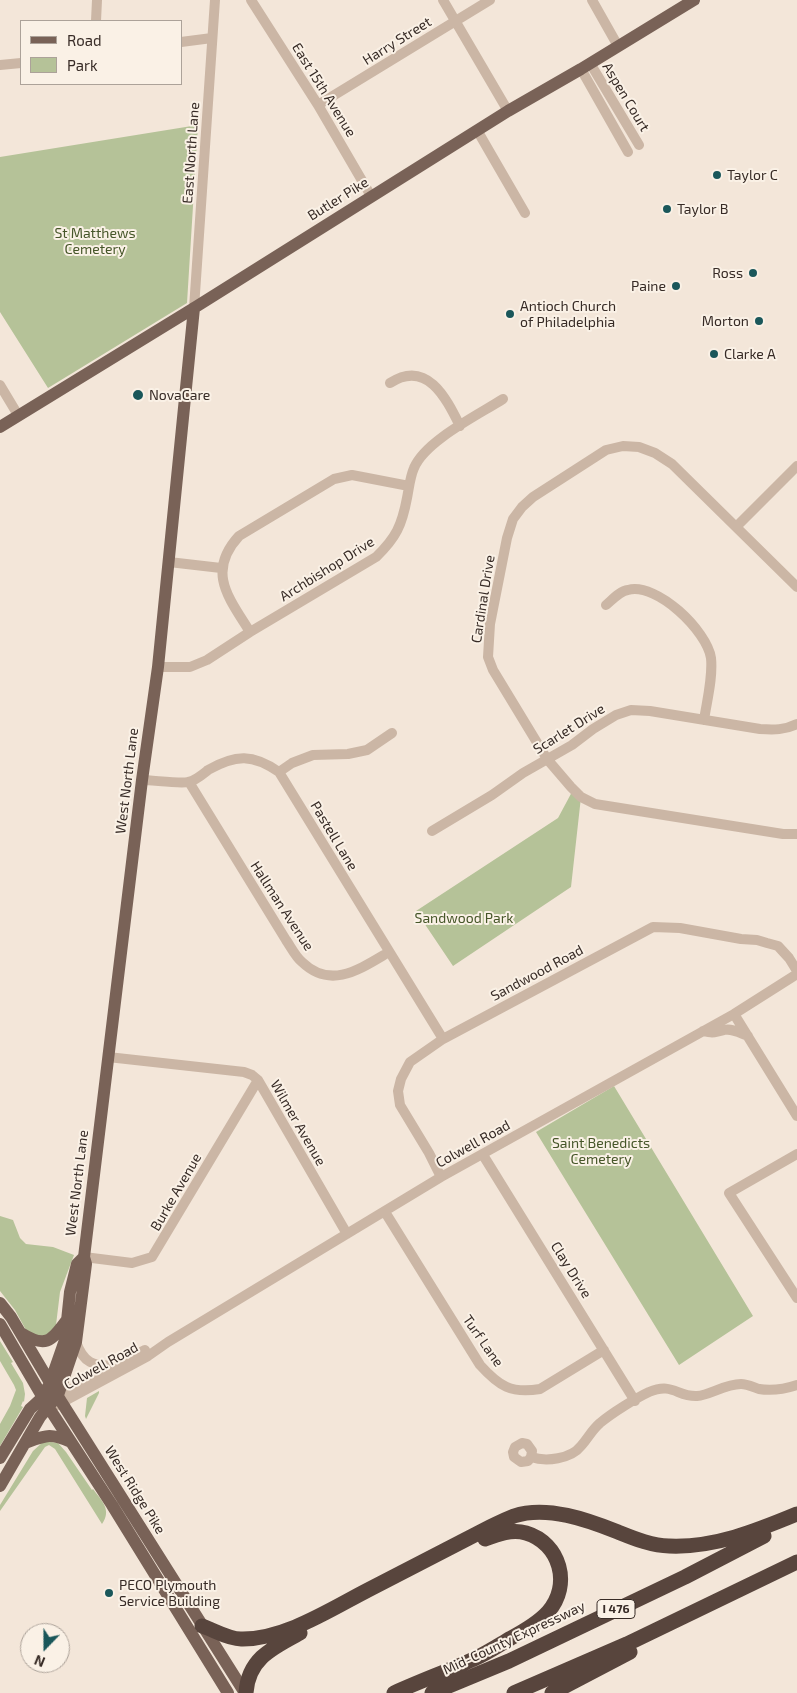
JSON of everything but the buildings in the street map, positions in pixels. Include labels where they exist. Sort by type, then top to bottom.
[{"type":"highway","points":[[202,1626],[240,1640],[264,1637],[283,1631],[314,1618],[490,1527],[516,1516],[538,1513],[587,1520],[635,1539],[667,1546],[697,1545],[739,1537],[797,1514]]},
{"type":"highway","name":"Mid-County Expressway","points":[[432,1693],[509,1661],[685,1577],[797,1520]]},
{"type":"highway","points":[[245,1693],[246,1680],[252,1667],[263,1655],[278,1645],[477,1542],[504,1532],[525,1532],[545,1542],[558,1560],[561,1577],[558,1597],[548,1612],[530,1627],[476,1658],[394,1693]]},
{"type":"highway","points":[[552,1693],[797,1564]]},
{"type":"highway","name":"I 476","points":[[514,1693],[627,1644],[797,1564]]},
{"type":"main road","name":"Butler Pike","points":[[0,427],[194,308],[477,130],[694,0]]},
{"type":"main road","name":"West North Lane","points":[[60,1399],[76,1342],[86,1264],[84,1257],[108,1057],[142,780],[158,667],[194,308]]},
{"type":"main road","name":"West North Lane","points":[[46,1403],[50,1383],[65,1340],[70,1292],[78,1264],[84,1257]]},
{"type":"main road","name":"West Ridge Pike","points":[[0,1303],[21,1333],[50,1383],[245,1693]]},
{"type":"main road","points":[[21,1333],[36,1342],[48,1342],[54,1338],[66,1321]]},
{"type":"main road","name":"West Ridge Pike","points":[[0,1324],[46,1403],[112,1505],[228,1693]]},
{"type":"main road","points":[[0,1458],[30,1409],[60,1399]]},
{"type":"main road","points":[[0,1486],[40,1417],[46,1403]]},
{"type":"main road","points":[[25,1443],[47,1435],[53,1435],[71,1442]]},
{"type":"street","points":[[96,20],[97,0]]},
{"type":"street","name":"East North Lane","points":[[194,308],[215,0]]},
{"type":"street","name":"East 15th Avenue","points":[[251,0],[318,105],[371,196]]},
{"type":"street","points":[[443,0],[508,111]]},
{"type":"street","name":"Harry Street","points":[[318,105],[490,0]]},
{"type":"street","points":[[592,0],[618,46]]},
{"type":"street","points":[[182,42],[212,38]]},
{"type":"street","points":[[0,65],[20,63]]},
{"type":"street","name":"Aspen Court","points":[[585,66],[639,145]]},
{"type":"street","name":"Aspen Court","points":[[585,66],[628,152]]},
{"type":"street","points":[[477,130],[525,213]]},
{"type":"street","points":[[390,383],[398,378],[413,375],[430,382],[442,391],[460,426]]},
{"type":"street","points":[[0,385],[18,415]]},
{"type":"street","name":"Archbishop Drive","points":[[158,667],[190,667],[207,660],[250,632],[376,557],[389,545],[398,532],[414,468],[421,456],[428,448],[503,399]]},
{"type":"street","name":"Cardinal Drive","points":[[797,586],[672,464],[655,453],[639,447],[623,446],[606,450],[534,497],[522,507],[513,519],[502,560],[490,624],[488,657],[493,670],[547,760],[577,793],[595,804],[783,834],[797,834]]},
{"type":"street","points":[[736,527],[797,466]]},
{"type":"street","points":[[250,632],[226,593],[222,568],[228,550],[240,536],[334,479],[352,476],[409,486]]},
{"type":"street","points":[[168,562],[222,568]]},
{"type":"street","points":[[606,605],[627,590],[641,589],[657,594],[667,601],[700,632],[711,657],[711,672],[704,720]]},
{"type":"street","name":"Scarlet Drive","points":[[432,831],[492,795],[616,715],[631,710],[650,711],[736,726],[776,730],[790,728],[797,724]]},
{"type":"street","points":[[142,780],[189,782],[219,764],[239,757],[252,758],[279,772],[292,763],[313,755],[348,754],[367,750],[392,733]]},
{"type":"street","name":"Pastell Lane","points":[[279,772],[443,1038]]},
{"type":"street","name":"Hallman Avenue","points":[[189,782],[286,940],[300,960],[312,971],[327,976],[341,976],[356,971],[389,952]]},
{"type":"street","name":"Sandwood Road","points":[[441,1177],[430,1153],[400,1105],[398,1091],[403,1074],[410,1062],[443,1038],[654,927],[680,928],[767,942],[778,946],[789,958],[797,973]]},
{"type":"street","name":"Colwell Road","points":[[60,1399],[148,1356],[441,1177],[734,1014],[797,973]]},
{"type":"street","points":[[734,1014],[797,1116]]},
{"type":"street","points":[[703,1031],[715,1033],[732,1030],[748,1036]]},
{"type":"street","name":"Wilmer Avenue","points":[[108,1057],[244,1072],[252,1075],[258,1080],[347,1234]]},
{"type":"street","name":"Burke Avenue","points":[[84,1257],[132,1263],[152,1257],[258,1080]]},
{"type":"street","points":[[797,1154],[728,1193],[797,1298]]},
{"type":"street","name":"Clay Drive","points":[[482,1155],[635,1401]]},
{"type":"street","name":"Turf Lane","points":[[385,1212],[480,1365],[504,1387],[517,1391],[540,1389],[604,1350]]},
{"type":"street","points":[[76,1342],[80,1353],[88,1361],[101,1366],[116,1365]]},
{"type":"street","name":"Colwell Road","points":[[60,1399],[116,1365],[145,1350],[165,1344]]},
{"type":"street","points":[[531,1457],[553,1458],[567,1456],[582,1446],[589,1434],[602,1422],[646,1394],[661,1388],[698,1396],[728,1386],[743,1384],[769,1390],[797,1386]]},
{"type":"green space","name":"St Matthews Cemetery","points":[[198,125],[187,303],[48,388],[0,312],[0,157]]},
{"type":"green space","name":"Sandwood Park","points":[[573,790],[581,797],[571,887],[453,966],[416,911],[558,818]]},
{"type":"green space","name":"Saint Benedicts Cemetery","points":[[614,1086],[753,1316],[679,1365],[536,1132]]},
{"type":"green space","points":[[0,1216],[13,1220],[20,1238],[26,1244],[53,1247],[74,1255],[60,1292],[54,1331],[40,1338],[26,1330],[15,1310],[0,1291]]},
{"type":"green space","points":[[0,1341],[23,1383],[25,1394],[24,1402],[21,1406],[23,1407],[0,1446],[0,1424],[16,1390],[0,1361]]},
{"type":"green space","points":[[99,1391],[99,1393],[86,1419],[87,1398]]},
{"type":"green space","points":[[44,1441],[58,1443],[92,1490],[100,1498],[106,1510],[105,1519],[102,1524],[55,1449],[49,1445],[45,1447],[0,1511],[0,1505],[33,1451]]},
{"type":"place","name":"Taylor C","points":[[717,175]]},
{"type":"place","name":"Taylor B","points":[[667,209]]},
{"type":"place","name":"Ross","points":[[753,273]]},
{"type":"place","name":"Paine","points":[[676,286]]},
{"type":"place","name":"Antioch Church of Philadelphia","points":[[510,314]]},
{"type":"place","name":"Morton","points":[[759,321]]},
{"type":"place","name":"Clarke A","points":[[714,354]]},
{"type":"place","name":"NovaCare","points":[[138,395]]},
{"type":"place","name":"PECO Plymouth Service Building","points":[[109,1593]]}]
